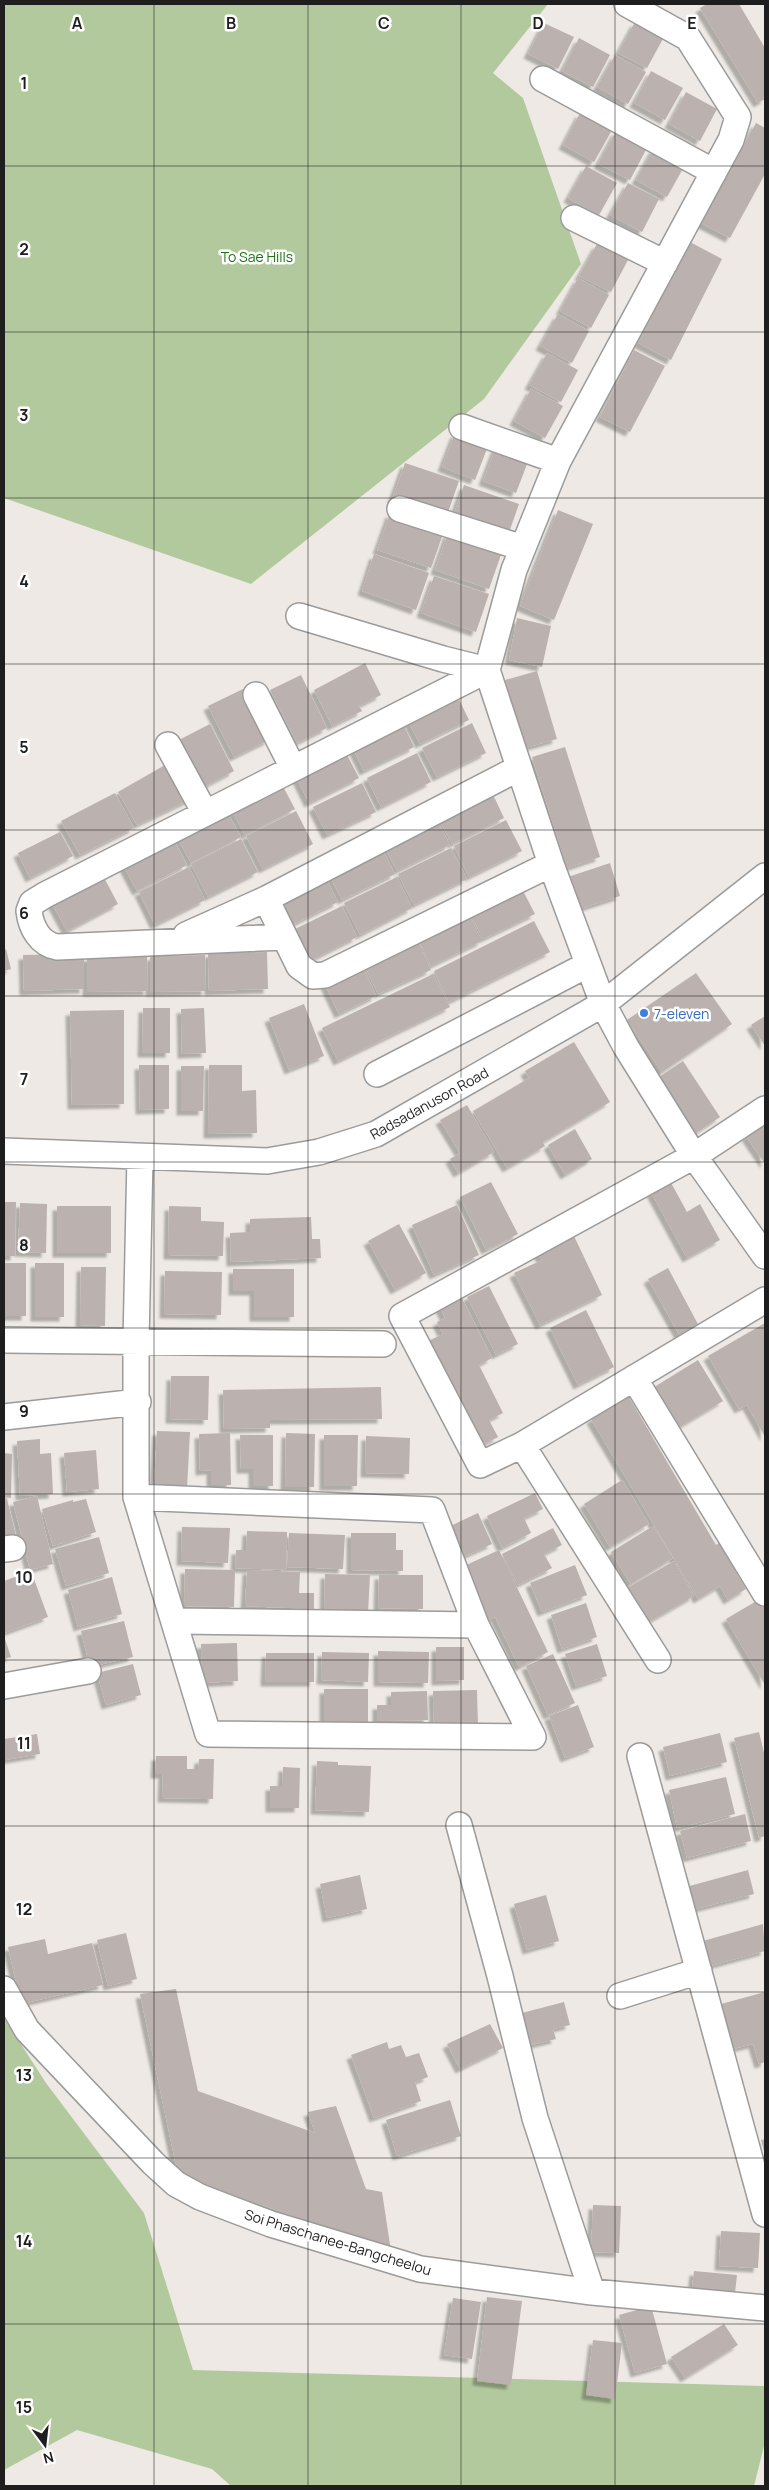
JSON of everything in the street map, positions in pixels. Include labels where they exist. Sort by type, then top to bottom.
[{"type":"street","points":[[627,4],[688,38],[738,117],[731,140],[558,461],[514,570],[487,670],[551,864],[603,1004],[626,1047],[694,1156],[765,1256]]},
{"type":"street","points":[[543,79],[714,172]]},
{"type":"street","points":[[574,218],[665,263]]},
{"type":"street","points":[[462,427],[558,461]]},
{"type":"street","points":[[400,509],[523,548]]},
{"type":"street","points":[[299,616],[443,660],[487,670]]},
{"type":"street","points":[[284,937],[46,946],[40,941],[29,911],[32,903],[45,895],[487,670]]},
{"type":"street","points":[[256,695],[293,768]]},
{"type":"street","points":[[168,745],[205,813]]},
{"type":"street","points":[[174,940],[266,899],[519,768]]},
{"type":"street","points":[[266,899],[300,966],[313,976],[325,975],[551,864]]},
{"type":"street","name":"Radsadanuson Road","points":[[4,1151],[140,1158],[267,1161],[319,1152],[376,1134],[603,1004],[765,876]]},
{"type":"street","points":[[377,1074],[587,965]]},
{"type":"street","points":[[765,1110],[694,1156],[402,1316],[480,1464],[522,1445],[765,1300]]},
{"type":"street","points":[[136,1497],[432,1510],[476,1625],[533,1737],[208,1734],[136,1497],[138,1402],[136,1342],[140,1158]]},
{"type":"street","points":[[4,1340],[383,1344]]},
{"type":"street","points":[[634,1378],[765,1593]]},
{"type":"street","points":[[4,1417],[138,1402]]},
{"type":"street","points":[[522,1445],[658,1660]]},
{"type":"street","points":[[174,1621],[476,1625]]},
{"type":"street","points":[[4,1686],[88,1671]]},
{"type":"street","points":[[640,1756],[765,2214]]},
{"type":"street","points":[[459,1825],[500,1976],[535,2118],[592,2292]]},
{"type":"street","points":[[620,1996],[699,1970]]},
{"type":"street","name":"Soi Phaschanee-Bangcheelou","points":[[4,1988],[27,2030],[153,2163],[176,2184],[200,2197],[271,2224],[420,2269],[592,2292],[765,2308]]},
{"type":"green space","name":"To Sae Hills","points":[[4,4],[548,4],[493,73],[523,98],[581,264],[484,399],[251,584],[4,498]]},
{"type":"green space","points":[[4,2018],[46,2083],[144,2213],[193,2370],[765,2386],[765,2442],[754,2486],[231,2486],[212,2469],[77,2430],[4,2470]]},
{"type":"building","points":[[707,4],[739,4],[765,48],[765,99],[758,103],[700,8]]},
{"type":"building","points":[[635,22],[664,37],[647,68],[618,53]]},
{"type":"building","points":[[544,23],[574,37],[558,69],[528,54]]},
{"type":"building","points":[[579,38],[610,55],[593,87],[562,71]]},
{"type":"building","points":[[615,55],[646,72],[628,104],[597,87]]},
{"type":"building","points":[[651,71],[683,88],[665,120],[634,103]]},
{"type":"building","points":[[686,92],[717,109],[700,141],[669,124]]},
{"type":"building","points":[[580,113],[612,130],[594,162],[563,145]]},
{"type":"building","points":[[756,123],[765,128],[765,174],[730,238],[701,223]]},
{"type":"building","points":[[616,131],[647,148],[630,180],[598,164]]},
{"type":"building","points":[[654,148],[685,165],[667,197],[636,180]]},
{"type":"building","points":[[586,166],[617,183],[599,215],[568,198]]},
{"type":"building","points":[[628,183],[659,199],[642,232],[610,215]]},
{"type":"building","points":[[690,242],[722,259],[671,360],[638,343]]},
{"type":"building","points":[[597,244],[628,260],[611,292],[579,276]]},
{"type":"building","points":[[578,278],[609,295],[591,328],[560,311]]},
{"type":"building","points":[[558,314],[589,331],[572,363],[540,346]]},
{"type":"building","points":[[634,350],[665,366],[630,432],[600,417]]},
{"type":"building","points":[[547,353],[578,370],[561,402],[529,385]]},
{"type":"building","points":[[531,389],[563,406],[545,438],[514,421]]},
{"type":"building","points":[[455,433],[488,446],[475,480],[442,467]]},
{"type":"building","points":[[496,447],[529,459],[516,493],[483,481]]},
{"type":"building","points":[[405,463],[459,481],[446,518],[392,499]]},
{"type":"building","points":[[464,485],[519,504],[506,541],[451,522]]},
{"type":"building","points":[[558,510],[593,524],[554,620],[520,606]]},
{"type":"building","points":[[390,513],[444,531],[431,568],[377,550]]},
{"type":"building","points":[[448,533],[502,552],[489,589],[435,570]]},
{"type":"building","points":[[374,554],[429,573],[416,610],[362,591]]},
{"type":"building","points":[[434,576],[489,594],[476,632],[421,613]]},
{"type":"building","points":[[517,618],[551,626],[542,667],[509,660]]},
{"type":"building","points":[[365,663],[381,695],[359,706],[362,711],[332,726],[314,690]]},
{"type":"building","points":[[537,671],[557,739],[525,748],[505,680]]},
{"type":"building","points":[[301,675],[327,728],[297,743],[270,690]]},
{"type":"building","points":[[243,689],[269,740],[234,757],[208,706]]},
{"type":"building","points":[[455,691],[469,720],[420,744],[405,715]]},
{"type":"building","points":[[400,717],[414,747],[364,771],[350,742]]},
{"type":"building","points":[[472,723],[486,753],[437,777],[422,748]]},
{"type":"building","points":[[210,724],[234,771],[202,788],[177,741]]},
{"type":"building","points":[[565,747],[600,857],[567,868],[532,757]]},
{"type":"building","points":[[344,749],[359,778],[309,803],[295,774]]},
{"type":"building","points":[[417,753],[431,782],[381,807],[367,778]]},
{"type":"building","points":[[172,761],[191,799],[137,825],[118,792]]},
{"type":"building","points":[[278,777],[295,809],[245,835],[228,803]]},
{"type":"building","points":[[362,783],[376,812],[327,835],[313,807]]},
{"type":"building","points":[[489,786],[504,818],[452,844],[436,813]]},
{"type":"building","points":[[115,793],[134,828],[80,855],[61,821]]},
{"type":"building","points":[[223,805],[241,837],[191,863],[174,831]]},
{"type":"building","points":[[296,811],[313,844],[263,869],[246,836]]},
{"type":"building","points":[[434,814],[450,845],[397,871],[381,840]]},
{"type":"building","points":[[506,820],[522,851],[469,877],[454,846]]},
{"type":"building","points":[[60,832],[73,856],[30,878],[18,853]]},
{"type":"building","points":[[170,833],[187,865],[137,891],[120,859]]},
{"type":"building","points":[[241,839],[258,872],[208,897],[191,864]]},
{"type":"building","points":[[379,843],[395,874],[342,900],[326,869]]},
{"type":"building","points":[[451,848],[467,879],[414,905],[398,874]]},
{"type":"building","points":[[610,863],[620,896],[573,911],[562,879]]},
{"type":"building","points":[[189,867],[205,900],[155,925],[139,892]]},
{"type":"building","points":[[101,872],[118,904],[67,931],[50,899]]},
{"type":"building","points":[[323,872],[338,902],[286,928],[271,897]]},
{"type":"building","points":[[397,877],[412,908],[360,935],[344,903]]},
{"type":"building","points":[[519,883],[535,914],[483,939],[468,908]]},
{"type":"building","points":[[342,906],[357,937],[305,963],[289,932]]},
{"type":"building","points":[[467,910],[482,941],[431,966],[416,934]]},
{"type":"building","points":[[534,921],[550,952],[449,1002],[434,971]]},
{"type":"building","points":[[415,934],[431,970],[378,994],[362,960]]},
{"type":"building","points":[[6,949],[11,969],[4,971],[4,950]]},
{"type":"building","points":[[267,952],[268,989],[209,991],[208,953]]},
{"type":"building","points":[[84,954],[84,989],[24,991],[23,955]]},
{"type":"building","points":[[205,955],[206,991],[150,992],[150,956]]},
{"type":"building","points":[[147,956],[148,991],[87,992],[87,957]]},
{"type":"building","points":[[362,964],[376,996],[339,1014],[324,982]]},
{"type":"building","points":[[696,973],[732,1024],[662,1072],[627,1020]]},
{"type":"building","points":[[433,974],[450,1007],[338,1061],[322,1028]]},
{"type":"building","points":[[304,1004],[324,1056],[289,1070],[269,1018]]},
{"type":"building","points":[[143,1008],[170,1008],[170,1053],[142,1053]]},
{"type":"building","points":[[204,1008],[206,1053],[182,1054],[181,1009]]},
{"type":"building","points":[[124,1010],[124,1104],[72,1105],[70,1011]]},
{"type":"building","points":[[765,1016],[765,1046],[751,1025]]},
{"type":"building","points":[[574,1042],[610,1102],[543,1142],[545,1146],[507,1168],[473,1111],[529,1078],[525,1071]]},
{"type":"building","points":[[683,1061],[720,1117],[696,1133],[659,1077]]},
{"type":"building","points":[[139,1065],[169,1065],[169,1109],[140,1110]]},
{"type":"building","points":[[209,1065],[242,1065],[242,1091],[256,1090],[257,1133],[208,1134]]},
{"type":"building","points":[[181,1066],[204,1066],[203,1111],[181,1111]]},
{"type":"building","points":[[467,1105],[494,1152],[458,1173],[450,1159],[460,1153],[440,1120]]},
{"type":"building","points":[[765,1123],[765,1164],[746,1136]]},
{"type":"building","points":[[575,1129],[592,1159],[565,1175],[548,1145]]},
{"type":"building","points":[[670,1181],[687,1212],[700,1204],[720,1240],[687,1258],[651,1192]]},
{"type":"building","points":[[491,1182],[518,1234],[486,1250],[460,1197]]},
{"type":"building","points":[[4,1202],[16,1202],[15,1256],[4,1256]]},
{"type":"building","points":[[20,1203],[47,1204],[46,1253],[18,1252]]},
{"type":"building","points":[[457,1205],[479,1255],[434,1275],[412,1225]]},
{"type":"building","points":[[57,1206],[111,1206],[111,1253],[57,1253]]},
{"type":"building","points":[[169,1206],[201,1207],[201,1221],[224,1222],[223,1256],[168,1255]]},
{"type":"building","points":[[311,1217],[312,1239],[320,1239],[321,1258],[231,1262],[230,1233],[250,1232],[250,1219]]},
{"type":"building","points":[[399,1224],[426,1273],[395,1290],[368,1241]]},
{"type":"building","points":[[574,1236],[602,1295],[540,1325],[514,1273],[542,1260],[538,1253]]},
{"type":"building","points":[[4,1263],[26,1263],[26,1316],[4,1316]]},
{"type":"building","points":[[35,1263],[64,1263],[64,1317],[35,1317]]},
{"type":"building","points":[[81,1267],[106,1267],[105,1326],[80,1325]]},
{"type":"building","points":[[668,1268],[700,1328],[681,1338],[648,1279]]},
{"type":"building","points":[[233,1269],[294,1269],[294,1317],[254,1317],[254,1291],[233,1291]]},
{"type":"building","points":[[165,1271],[222,1272],[221,1315],[164,1314]]},
{"type":"building","points":[[489,1286],[518,1344],[496,1355],[467,1297]]},
{"type":"building","points":[[460,1294],[492,1358],[479,1365],[503,1413],[489,1420],[498,1437],[477,1448],[424,1343],[443,1334],[437,1322],[445,1318],[439,1305]]},
{"type":"building","points":[[586,1310],[614,1367],[578,1385],[550,1328]]},
{"type":"building","points":[[765,1323],[765,1437],[747,1405],[739,1409],[708,1356]]},
{"type":"building","points":[[698,1360],[723,1401],[676,1429],[651,1389]]},
{"type":"building","points":[[171,1376],[209,1376],[208,1420],[170,1419]]},
{"type":"building","points":[[381,1387],[382,1419],[270,1420],[270,1428],[224,1429],[223,1390]]},
{"type":"building","points":[[629,1397],[716,1545],[719,1543],[746,1589],[728,1600],[720,1586],[698,1599],[591,1419]]},
{"type":"building","points":[[157,1431],[190,1432],[187,1488],[154,1487]]},
{"type":"building","points":[[230,1433],[231,1485],[211,1485],[211,1470],[200,1471],[199,1434]]},
{"type":"building","points":[[286,1433],[315,1434],[314,1487],[285,1487]]},
{"type":"building","points":[[240,1435],[273,1435],[273,1486],[253,1486],[253,1469],[241,1469]]},
{"type":"building","points":[[324,1435],[358,1435],[357,1486],[324,1486]]},
{"type":"building","points":[[366,1436],[410,1438],[409,1474],[365,1473]]},
{"type":"building","points":[[40,1439],[40,1454],[51,1453],[53,1494],[20,1496],[17,1441]]},
{"type":"building","points":[[96,1450],[99,1489],[67,1492],[64,1453]]},
{"type":"building","points":[[4,1453],[12,1454],[11,1498],[4,1497]]},
{"type":"building","points":[[622,1480],[649,1524],[610,1547],[584,1504]]},
{"type":"building","points":[[535,1493],[543,1509],[524,1518],[531,1533],[502,1548],[487,1516]]},
{"type":"building","points":[[37,1496],[53,1564],[30,1570],[13,1502]]},
{"type":"building","points":[[7,1499],[17,1540],[4,1543],[4,1500]]},
{"type":"building","points":[[86,1499],[96,1532],[53,1546],[42,1509],[73,1500],[73,1502]]},
{"type":"building","points":[[478,1513],[492,1544],[456,1560],[442,1530]]},
{"type":"building","points":[[653,1526],[673,1558],[631,1584],[611,1552]]},
{"type":"building","points":[[182,1527],[230,1528],[228,1563],[181,1561]]},
{"type":"building","points":[[553,1528],[562,1545],[544,1554],[552,1568],[518,1585],[502,1554]]},
{"type":"building","points":[[247,1531],[287,1532],[286,1570],[235,1568],[236,1550],[246,1550]]},
{"type":"building","points":[[289,1533],[345,1535],[343,1569],[287,1567]]},
{"type":"building","points":[[351,1533],[396,1533],[396,1550],[403,1550],[403,1571],[351,1570]]},
{"type":"building","points":[[99,1537],[109,1573],[66,1586],[55,1549]]},
{"type":"building","points":[[499,1550],[548,1652],[519,1667],[495,1617],[488,1620],[462,1567]]},
{"type":"building","points":[[674,1561],[694,1596],[647,1623],[627,1588]]},
{"type":"building","points":[[575,1565],[587,1595],[542,1612],[530,1583]]},
{"type":"building","points":[[185,1569],[235,1570],[234,1607],[184,1606]]},
{"type":"building","points":[[247,1570],[300,1572],[299,1593],[314,1593],[314,1609],[245,1606]]},
{"type":"building","points":[[31,1571],[48,1617],[4,1633],[4,1581]]},
{"type":"building","points":[[325,1574],[370,1575],[368,1613],[324,1612]]},
{"type":"building","points":[[379,1575],[423,1575],[423,1609],[378,1608]]},
{"type":"building","points":[[112,1577],[122,1614],[78,1627],[68,1590]]},
{"type":"building","points":[[760,1599],[765,1608],[765,1685],[726,1619]]},
{"type":"building","points":[[586,1603],[597,1637],[562,1649],[551,1615]]},
{"type":"building","points":[[124,1621],[133,1657],[90,1667],[81,1631]]},
{"type":"building","points":[[4,1636],[11,1657],[4,1659]]},
{"type":"building","points":[[237,1643],[238,1681],[202,1683],[201,1644]]},
{"type":"building","points":[[597,1644],[607,1676],[576,1686],[565,1654]]},
{"type":"building","points":[[436,1647],[464,1647],[464,1680],[436,1681]]},
{"type":"building","points":[[378,1651],[429,1652],[428,1683],[378,1682]]},
{"type":"building","points":[[322,1652],[369,1653],[368,1682],[321,1680]]},
{"type":"building","points":[[266,1653],[314,1653],[314,1682],[265,1682]]},
{"type":"building","points":[[553,1654],[575,1703],[548,1715],[526,1666]]},
{"type":"building","points":[[133,1664],[141,1695],[106,1705],[97,1673]]},
{"type":"building","points":[[324,1689],[368,1689],[368,1723],[324,1724]]},
{"type":"building","points":[[477,1690],[478,1726],[434,1727],[433,1691]]},
{"type":"building","points":[[427,1691],[428,1720],[377,1721],[377,1705],[391,1705],[391,1692]]},
{"type":"building","points":[[578,1705],[594,1747],[565,1758],[549,1716]]},
{"type":"building","points":[[759,1732],[765,1757],[765,1836],[759,1838],[734,1738]]},
{"type":"building","points":[[720,1733],[727,1762],[670,1776],[663,1747]]},
{"type":"building","points":[[37,1734],[40,1754],[5,1760],[4,1739]]},
{"type":"building","points":[[156,1756],[187,1756],[187,1769],[198,1769],[199,1759],[214,1759],[213,1799],[162,1798],[163,1774],[155,1774]]},
{"type":"building","points":[[317,1761],[338,1762],[338,1765],[371,1766],[369,1812],[315,1810]]},
{"type":"building","points":[[283,1767],[300,1768],[299,1808],[270,1808],[270,1786],[282,1786]]},
{"type":"building","points":[[726,1777],[735,1814],[677,1828],[669,1790]]},
{"type":"building","points":[[745,1814],[751,1841],[687,1858],[680,1831]]},
{"type":"building","points":[[748,1870],[754,1894],[692,1910],[686,1887]]},
{"type":"building","points":[[360,1875],[367,1909],[327,1918],[320,1884]]},
{"type":"building","points":[[546,1895],[559,1941],[527,1950],[514,1904]]},
{"type":"building","points":[[763,1924],[765,1951],[710,1966],[703,1941]]},
{"type":"building","points":[[126,1933],[137,1979],[108,1986],[97,1940]]},
{"type":"building","points":[[45,1939],[48,1954],[92,1943],[103,1985],[21,2004],[8,1947]]},
{"type":"building","points":[[176,1989],[198,2091],[315,2133],[308,2112],[336,2106],[366,2189],[382,2192],[391,2251],[178,2175],[140,1994]]},
{"type":"building","points":[[765,1992],[765,2062],[759,2064],[753,2044],[733,2049],[721,2004]]},
{"type":"building","points":[[564,2002],[570,2025],[553,2029],[556,2039],[527,2046],[518,2014]]},
{"type":"building","points":[[490,2024],[503,2048],[460,2069],[447,2044]]},
{"type":"building","points":[[387,2042],[389,2049],[401,2045],[406,2057],[419,2053],[428,2077],[415,2082],[421,2101],[374,2118],[351,2055]]},
{"type":"building","points":[[450,2100],[461,2136],[397,2156],[386,2120]]},
{"type":"building","points":[[765,2139],[765,2155],[761,2140]]},
{"type":"building","points":[[593,2205],[621,2206],[619,2253],[591,2252]]},
{"type":"building","points":[[721,2231],[760,2233],[758,2268],[719,2266]]},
{"type":"building","points":[[694,2271],[737,2275],[735,2293],[692,2288]]},
{"type":"building","points":[[487,2297],[522,2301],[511,2385],[477,2381]]},
{"type":"building","points":[[453,2298],[481,2302],[472,2359],[444,2355]]},
{"type":"building","points":[[651,2306],[667,2364],[635,2373],[619,2315]]},
{"type":"building","points":[[724,2324],[738,2345],[685,2378],[671,2357]]},
{"type":"building","points":[[593,2340],[622,2343],[615,2399],[586,2395]]},
{"type":"place","name":"7-eleven","points":[[644,1013]]}]
